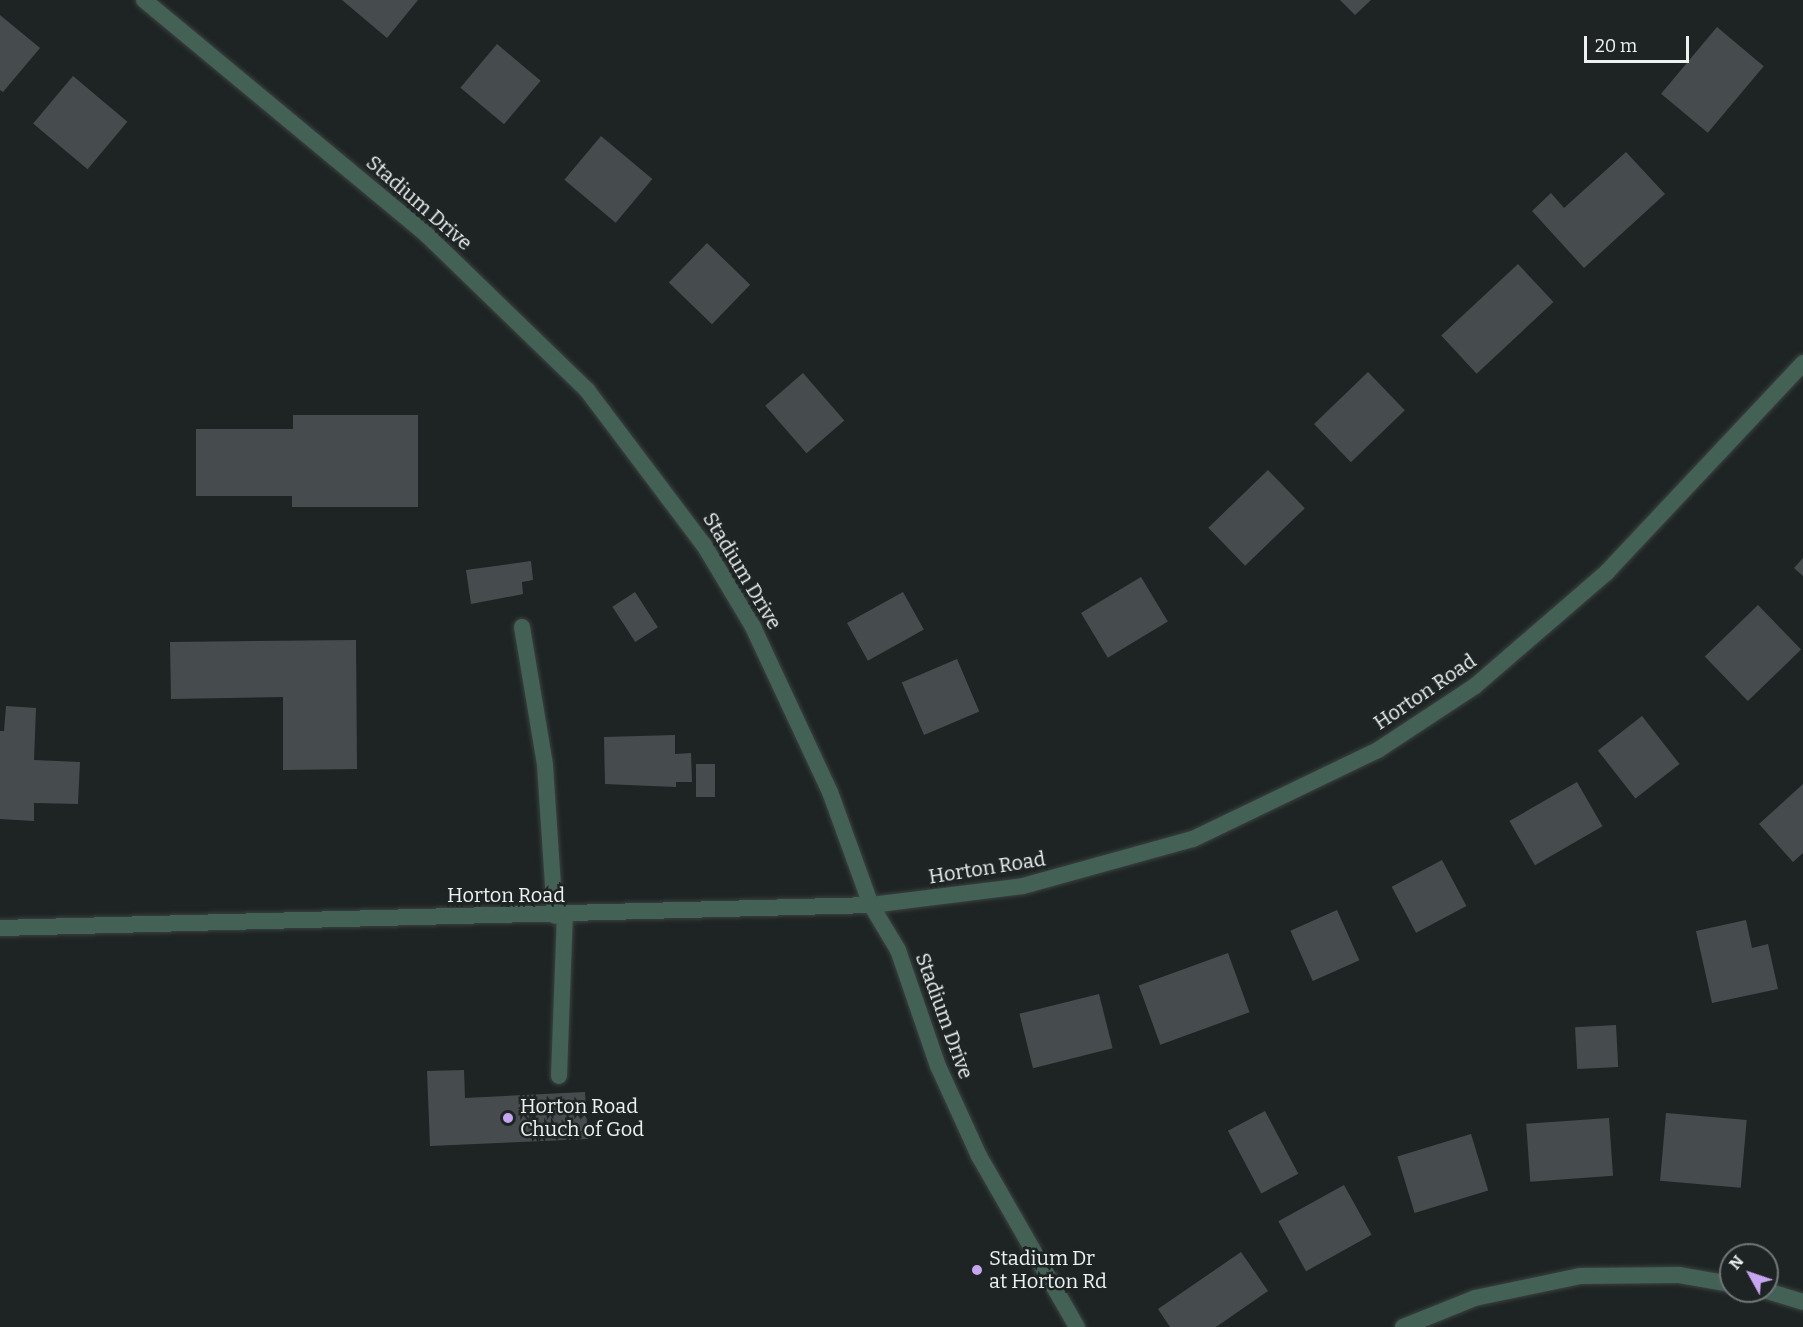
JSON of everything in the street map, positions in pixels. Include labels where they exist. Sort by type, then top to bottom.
[{"type":"street","name":"Stadium Drive","points":[[144,0],[427,235],[587,390],[704,545],[753,627],[830,792],[872,905],[898,950],[938,1066],[979,1156],[1077,1327]]},
{"type":"street","name":"Horton Road","points":[[0,928],[560,916],[872,905],[1023,886],[1161,849],[1296,794],[1378,750],[1475,686],[1543,631],[1607,572],[1803,363]]},
{"type":"street","points":[[522,627],[545,765],[560,916],[559,1076]]},
{"type":"street","points":[[1403,1327],[1475,1298],[1580,1276],[1679,1275],[1719,1282]]},
{"type":"street","points":[[1779,1295],[1803,1302]]},
{"type":"building","points":[[342,0],[418,0],[387,38]]},
{"type":"building","points":[[1340,0],[1371,0],[1355,15]]},
{"type":"building","points":[[0,15],[40,48],[3,92],[0,90]]},
{"type":"building","points":[[1717,27],[1764,66],[1708,133],[1661,94]]},
{"type":"building","points":[[497,44],[541,81],[504,124],[460,88]]},
{"type":"building","points":[[73,76],[127,122],[88,169],[33,123]]},
{"type":"building","points":[[601,136],[652,179],[616,223],[564,180]]},
{"type":"building","points":[[1626,152],[1665,194],[1584,268],[1532,211],[1551,193],[1564,208]]},
{"type":"building","points":[[707,243],[750,285],[712,324],[669,283]]},
{"type":"building","points":[[1518,264],[1553,302],[1477,374],[1441,336]]},
{"type":"building","points":[[1368,372],[1405,410],[1351,462],[1314,424]]},
{"type":"building","points":[[803,373],[844,421],[807,453],[765,406]]},
{"type":"building","points":[[293,415],[418,415],[418,507],[292,507],[292,496],[196,496],[196,429],[293,429]]},
{"type":"building","points":[[1268,470],[1305,508],[1245,566],[1208,528]]},
{"type":"building","points":[[1803,558],[1803,576],[1794,568]]},
{"type":"building","points":[[531,561],[533,580],[522,582],[523,594],[471,604],[466,570]]},
{"type":"building","points":[[1141,577],[1168,622],[1108,658],[1081,613]]},
{"type":"building","points":[[635,592],[658,627],[635,642],[612,607]]},
{"type":"building","points":[[903,592],[924,630],[868,661],[847,623]]},
{"type":"building","points":[[1758,605],[1801,650],[1748,701],[1705,656]]},
{"type":"building","points":[[356,640],[357,769],[283,770],[283,697],[171,699],[170,642]]},
{"type":"building","points":[[957,659],[979,711],[924,735],[902,682]]},
{"type":"building","points":[[6,706],[36,708],[34,760],[80,762],[78,804],[34,803],[34,821],[0,819],[0,731],[4,731]]},
{"type":"building","points":[[1642,716],[1680,764],[1635,799],[1598,750]]},
{"type":"building","points":[[675,735],[675,754],[691,753],[692,782],[676,782],[676,787],[605,784],[604,737]]},
{"type":"building","points":[[696,764],[715,764],[715,797],[696,797]]},
{"type":"building","points":[[1577,782],[1602,826],[1535,865],[1509,821]]},
{"type":"building","points":[[1803,784],[1803,853],[1793,862],[1759,824]]},
{"type":"building","points":[[1442,860],[1466,906],[1416,933],[1392,887]]},
{"type":"building","points":[[1337,910],[1359,960],[1313,981],[1290,931]]},
{"type":"building","points":[[1746,920],[1752,948],[1768,944],[1778,989],[1712,1003],[1696,931]]},
{"type":"building","points":[[1228,953],[1250,1012],[1160,1045],[1139,985]]},
{"type":"building","points":[[1099,994],[1113,1048],[1033,1068],[1019,1014]]},
{"type":"building","points":[[1616,1025],[1618,1067],[1577,1069],[1575,1027]]},
{"type":"building","name":"Horton Road Chuch of God","points":[[464,1070],[465,1098],[585,1092],[588,1139],[430,1146],[427,1071]]},
{"type":"building","points":[[1265,1111],[1298,1174],[1261,1193],[1228,1131]]},
{"type":"building","points":[[1666,1113],[1747,1120],[1741,1188],[1660,1181]]},
{"type":"building","points":[[1609,1118],[1613,1176],[1530,1182],[1526,1124]]},
{"type":"building","points":[[1471,1134],[1488,1190],[1415,1213],[1397,1157]]},
{"type":"building","points":[[1344,1185],[1372,1235],[1306,1271],[1278,1221]]},
{"type":"building","points":[[1241,1252],[1268,1291],[1216,1327],[1170,1327],[1158,1309]]},
{"type":"place","name":"Horton Road Chuch of God","points":[[508,1118]]},
{"type":"place","name":"Stadium Dr at Horton Rd","points":[[977,1270]]}]
